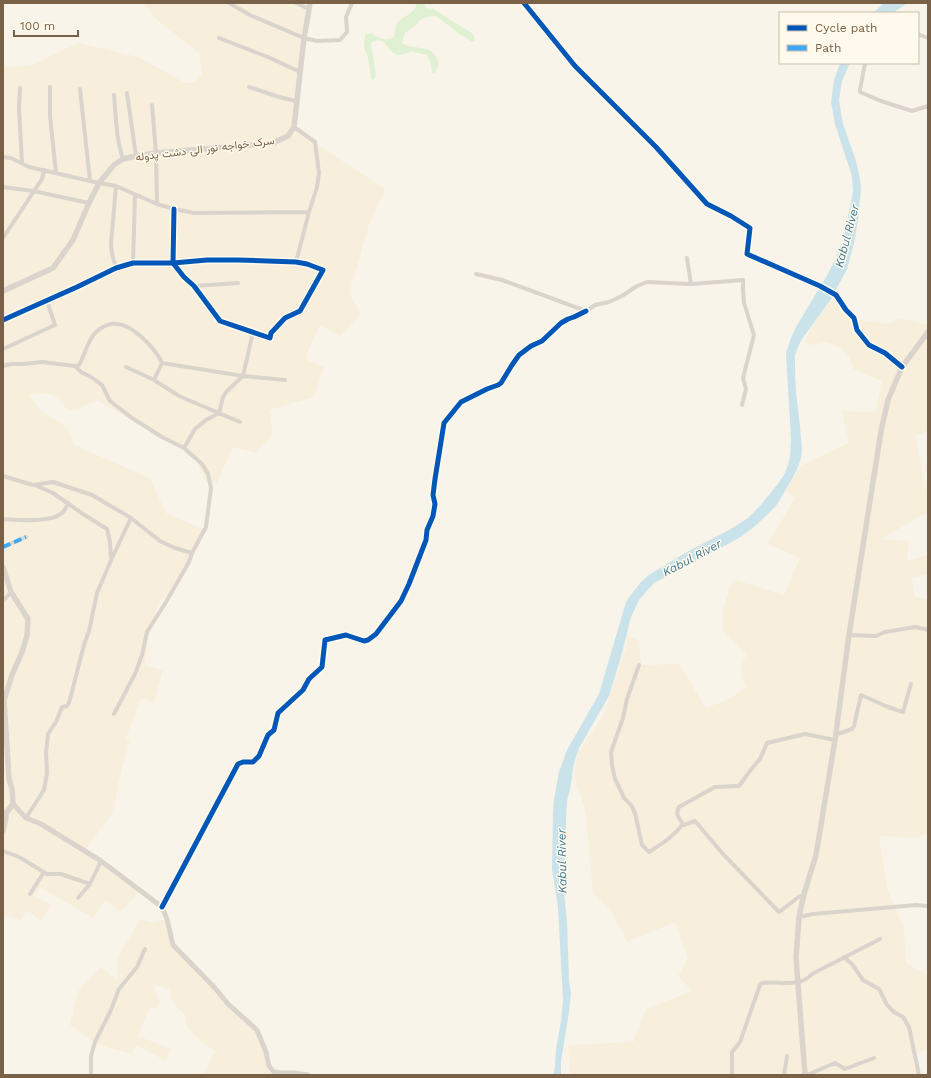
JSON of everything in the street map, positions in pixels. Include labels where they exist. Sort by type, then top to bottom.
[{"type":"main road","points":[[294,127],[304,38],[310,6]]},
{"type":"main road","name":"سرک خواجه نور الی دشت پدوله","points":[[3,291],[53,268],[73,240],[99,183],[114,165],[123,159],[156,153],[273,143],[288,136],[294,127]]},
{"type":"main road","points":[[806,1075],[796,958],[799,917],[803,897],[816,854],[881,431],[888,400],[902,367],[928,332]]},
{"type":"main road","points":[[3,567],[11,592],[28,619],[27,636],[4,700],[5,745],[13,804],[4,817],[3,831]]},
{"type":"street","points":[[229,3],[250,15],[304,38],[317,41],[340,40],[347,32],[346,17],[352,3]]},
{"type":"street","points":[[296,3],[310,6]]},
{"type":"street","points":[[524,3],[574,66],[656,146],[707,204],[731,216],[750,228],[747,254],[820,286],[836,295],[846,310],[854,318],[857,330],[869,344],[885,353],[902,367]]},
{"type":"street","points":[[219,38],[268,57],[300,72]]},
{"type":"street","points":[[865,64],[860,92],[912,111],[928,106]]},
{"type":"street","points":[[50,86],[50,116],[56,173]]},
{"type":"street","points":[[249,87],[296,101]]},
{"type":"street","points":[[20,88],[19,108],[22,163]]},
{"type":"street","points":[[80,89],[90,181]]},
{"type":"street","points":[[127,93],[136,156]]},
{"type":"street","points":[[114,95],[119,142],[123,159]]},
{"type":"street","points":[[152,105],[156,153],[157,204]]},
{"type":"street","points":[[294,127],[314,142],[319,173],[317,187],[296,262]]},
{"type":"street","points":[[3,157],[11,158],[29,167],[116,186],[157,204],[194,213],[309,212]]},
{"type":"street","points":[[3,238],[42,179],[44,170]]},
{"type":"street","points":[[116,186],[111,244],[116,268]]},
{"type":"street","points":[[3,187],[33,191],[89,203]]},
{"type":"street","points":[[133,263],[135,194]]},
{"type":"street","points":[[3,320],[116,268],[133,263],[173,263],[207,260],[296,262],[307,264],[323,270],[300,311],[285,318],[271,333],[270,338],[220,321],[194,286],[184,277],[173,263],[174,209]]},
{"type":"street","points":[[687,258],[690,284]]},
{"type":"street","points":[[476,274],[502,280],[586,311]]},
{"type":"street","points":[[162,907],[238,764],[243,762],[253,762],[259,756],[268,735],[274,730],[278,713],[303,690],[309,679],[322,667],[325,640],[346,635],[364,641],[368,640],[376,634],[401,601],[410,584],[433,516],[435,504],[433,495],[444,423],[461,402],[486,388],[501,383],[519,355],[531,346],[542,341],[561,323],[595,305],[609,302],[622,296],[636,286],[647,282],[690,284],[743,280],[744,303],[754,335],[743,378],[746,390],[742,405]]},
{"type":"street","points":[[194,286],[238,283]]},
{"type":"street","points":[[3,349],[55,325],[47,300]]},
{"type":"street","points":[[3,372],[4,366],[10,364],[42,362],[75,366],[80,365],[87,346],[96,332],[108,325],[116,324],[126,326],[138,335],[159,356],[162,363],[154,380]]},
{"type":"street","points":[[184,448],[196,429],[206,420],[219,413],[223,397],[227,391],[243,376],[253,332]]},
{"type":"street","points":[[162,363],[243,376],[285,380]]},
{"type":"street","points":[[75,366],[81,372],[102,385],[110,401],[132,418],[162,437],[184,448],[202,464],[208,474],[211,488],[206,527],[192,553],[189,562],[147,632],[142,655],[135,674],[114,714]]},
{"type":"street","points":[[126,366],[154,380],[179,396],[240,422]]},
{"type":"street","points":[[3,476],[53,492],[107,529],[112,558]]},
{"type":"street","points":[[33,485],[53,482],[92,495],[131,518],[160,541],[174,548],[192,553]]},
{"type":"street","points":[[3,520],[27,521],[54,517],[63,512],[68,503]]},
{"type":"street","points":[[26,818],[44,790],[47,773],[46,753],[48,734],[56,722],[62,707],[67,706],[69,703],[89,631],[97,593],[131,518]]},
{"type":"street","points":[[3,547],[26,537]]},
{"type":"street","points":[[3,601],[11,592]]},
{"type":"street","points":[[849,635],[876,636],[885,632],[915,627],[928,630]]},
{"type":"street","points":[[639,665],[611,752],[615,779],[624,798],[632,805],[642,845],[649,852],[670,839],[683,824],[684,825],[695,821],[723,854],[779,912],[800,896],[803,897]]},
{"type":"street","points":[[683,824],[676,812],[679,806],[715,787],[739,786],[760,759],[767,743],[805,734],[835,738],[852,729],[854,726],[861,695],[903,712],[910,684]]},
{"type":"street","points":[[13,804],[26,818],[41,824],[101,861],[162,907],[167,919],[173,944],[210,982],[228,1004],[257,1030],[266,1052],[269,1066],[274,1072],[300,1073],[308,1075]]},
{"type":"street","points":[[3,851],[19,857],[47,874],[61,874],[90,884]]},
{"type":"street","points":[[78,898],[90,884],[101,861]]},
{"type":"street","points":[[30,894],[44,872]]},
{"type":"street","points":[[799,917],[813,914],[916,905],[928,906]]},
{"type":"street","points":[[732,1075],[732,1052],[740,1042],[760,984],[764,982],[798,983],[808,978],[812,974],[880,939]]},
{"type":"street","points":[[91,1075],[91,1056],[95,1042],[111,1010],[119,988],[137,966],[145,949]]},
{"type":"street","points":[[844,957],[852,964],[864,980],[879,989],[888,1005],[894,1012],[904,1017],[909,1027],[920,1075]]},
{"type":"street","points":[[784,1075],[787,1056]]},
{"type":"street","points":[[806,1075],[835,1063],[845,1069],[874,1058]]},
{"type":"shaded area","points":[[143,3],[306,3],[292,128],[385,189],[369,225],[349,294],[361,314],[340,336],[320,325],[307,353],[307,360],[324,367],[314,397],[269,410],[273,434],[256,453],[233,447],[217,483],[206,483],[194,456],[98,401],[88,404],[76,411],[68,410],[55,396],[47,393],[29,395],[42,412],[58,421],[68,429],[74,445],[150,478],[166,513],[205,530],[172,596],[159,601],[153,623],[149,627],[145,665],[163,670],[154,703],[141,698],[126,738],[130,740],[112,814],[84,851],[140,891],[121,912],[105,900],[93,918],[40,887],[34,896],[52,905],[41,921],[26,910],[21,920],[3,915],[3,734],[9,716],[3,713],[3,67],[30,66],[78,43],[138,57],[185,83],[194,83],[202,74],[199,53],[158,21]]},
{"type":"shaded area","points":[[833,299],[854,319],[888,324],[900,318],[928,325],[928,431],[915,436],[928,494],[928,512],[881,539],[909,541],[907,561],[928,555],[928,574],[911,578],[915,597],[928,600],[928,833],[916,838],[879,836],[887,888],[904,929],[906,963],[928,975],[928,1050],[916,1053],[921,1073],[928,1071],[928,1075],[570,1075],[568,1045],[633,1042],[646,1009],[692,991],[678,976],[688,958],[675,922],[627,942],[612,913],[593,894],[586,813],[574,776],[578,752],[604,714],[626,648],[628,636],[639,641],[641,665],[679,664],[706,708],[729,699],[746,687],[742,678],[741,667],[746,655],[723,632],[723,609],[733,579],[784,595],[800,558],[768,544],[795,498],[786,491],[800,466],[849,443],[842,411],[875,412],[882,381],[853,369],[850,358],[841,348],[826,342],[814,345],[805,343],[811,327]]},
{"type":"shaded area","points":[[141,919],[153,923],[167,919],[173,945],[257,1030],[269,1066],[274,1072],[308,1075],[208,1075],[204,1073],[215,1051],[198,1039],[186,1025],[186,1017],[172,1001],[170,990],[154,984],[157,998],[160,1001],[156,1007],[149,1009],[138,1036],[171,1049],[166,1061],[136,1045],[132,1054],[99,1045],[70,1025],[79,990],[101,967],[117,980],[117,957]]},
{"type":"green space","points":[[417,3],[425,3],[427,8],[433,9],[472,33],[475,38],[474,41],[471,41],[458,33],[438,17],[434,16],[424,18],[405,33],[402,43],[408,46],[431,51],[438,60],[438,67],[434,74],[432,72],[430,60],[427,54],[409,52],[397,55],[386,44],[380,40],[376,40],[372,42],[371,45],[376,75],[373,80],[371,78],[368,57],[364,48],[365,35],[371,33],[383,39],[394,37],[397,23],[414,10]]},
{"type":"water","points":[[884,3],[907,3],[894,12],[874,12]]},
{"type":"water","name":"Kabul River","points":[[840,64],[850,64],[842,81],[839,100],[843,124],[856,161],[861,188],[858,220],[847,269],[831,299],[802,339],[795,355],[796,392],[802,450],[801,458],[792,479],[778,503],[754,527],[742,536],[719,549],[654,583],[639,600],[631,617],[609,696],[579,748],[573,768],[567,801],[564,893],[571,994],[561,1061],[561,1075],[553,1075],[563,1000],[558,908],[552,869],[554,799],[559,772],[567,750],[599,694],[626,602],[630,596],[641,582],[649,575],[748,518],[777,485],[784,475],[788,465],[791,439],[786,353],[796,327],[829,272],[839,251],[844,236],[853,192],[852,176],[835,124],[831,102],[834,80]]},
{"type":"marked path","points":[[3,547],[26,537]]},
{"type":"cycle path","points":[[524,3],[575,66],[656,147],[707,204],[731,216],[750,228],[747,254],[820,286],[836,295],[846,310],[854,318],[857,330],[869,345],[885,353],[902,367]]},
{"type":"cycle path","points":[[3,320],[116,268],[133,263],[173,263],[207,260],[296,262],[307,264],[323,270],[300,311],[285,318],[271,333],[270,338],[220,321],[194,286],[184,277],[173,263],[174,209]]},
{"type":"cycle path","points":[[162,907],[238,764],[243,762],[253,762],[259,756],[268,735],[274,730],[278,713],[303,690],[309,679],[322,667],[325,640],[346,635],[364,641],[368,640],[376,634],[401,601],[426,540],[427,530],[433,516],[435,504],[433,495],[444,423],[461,402],[501,383],[519,355],[531,346],[542,341],[561,323],[586,311]]}]
